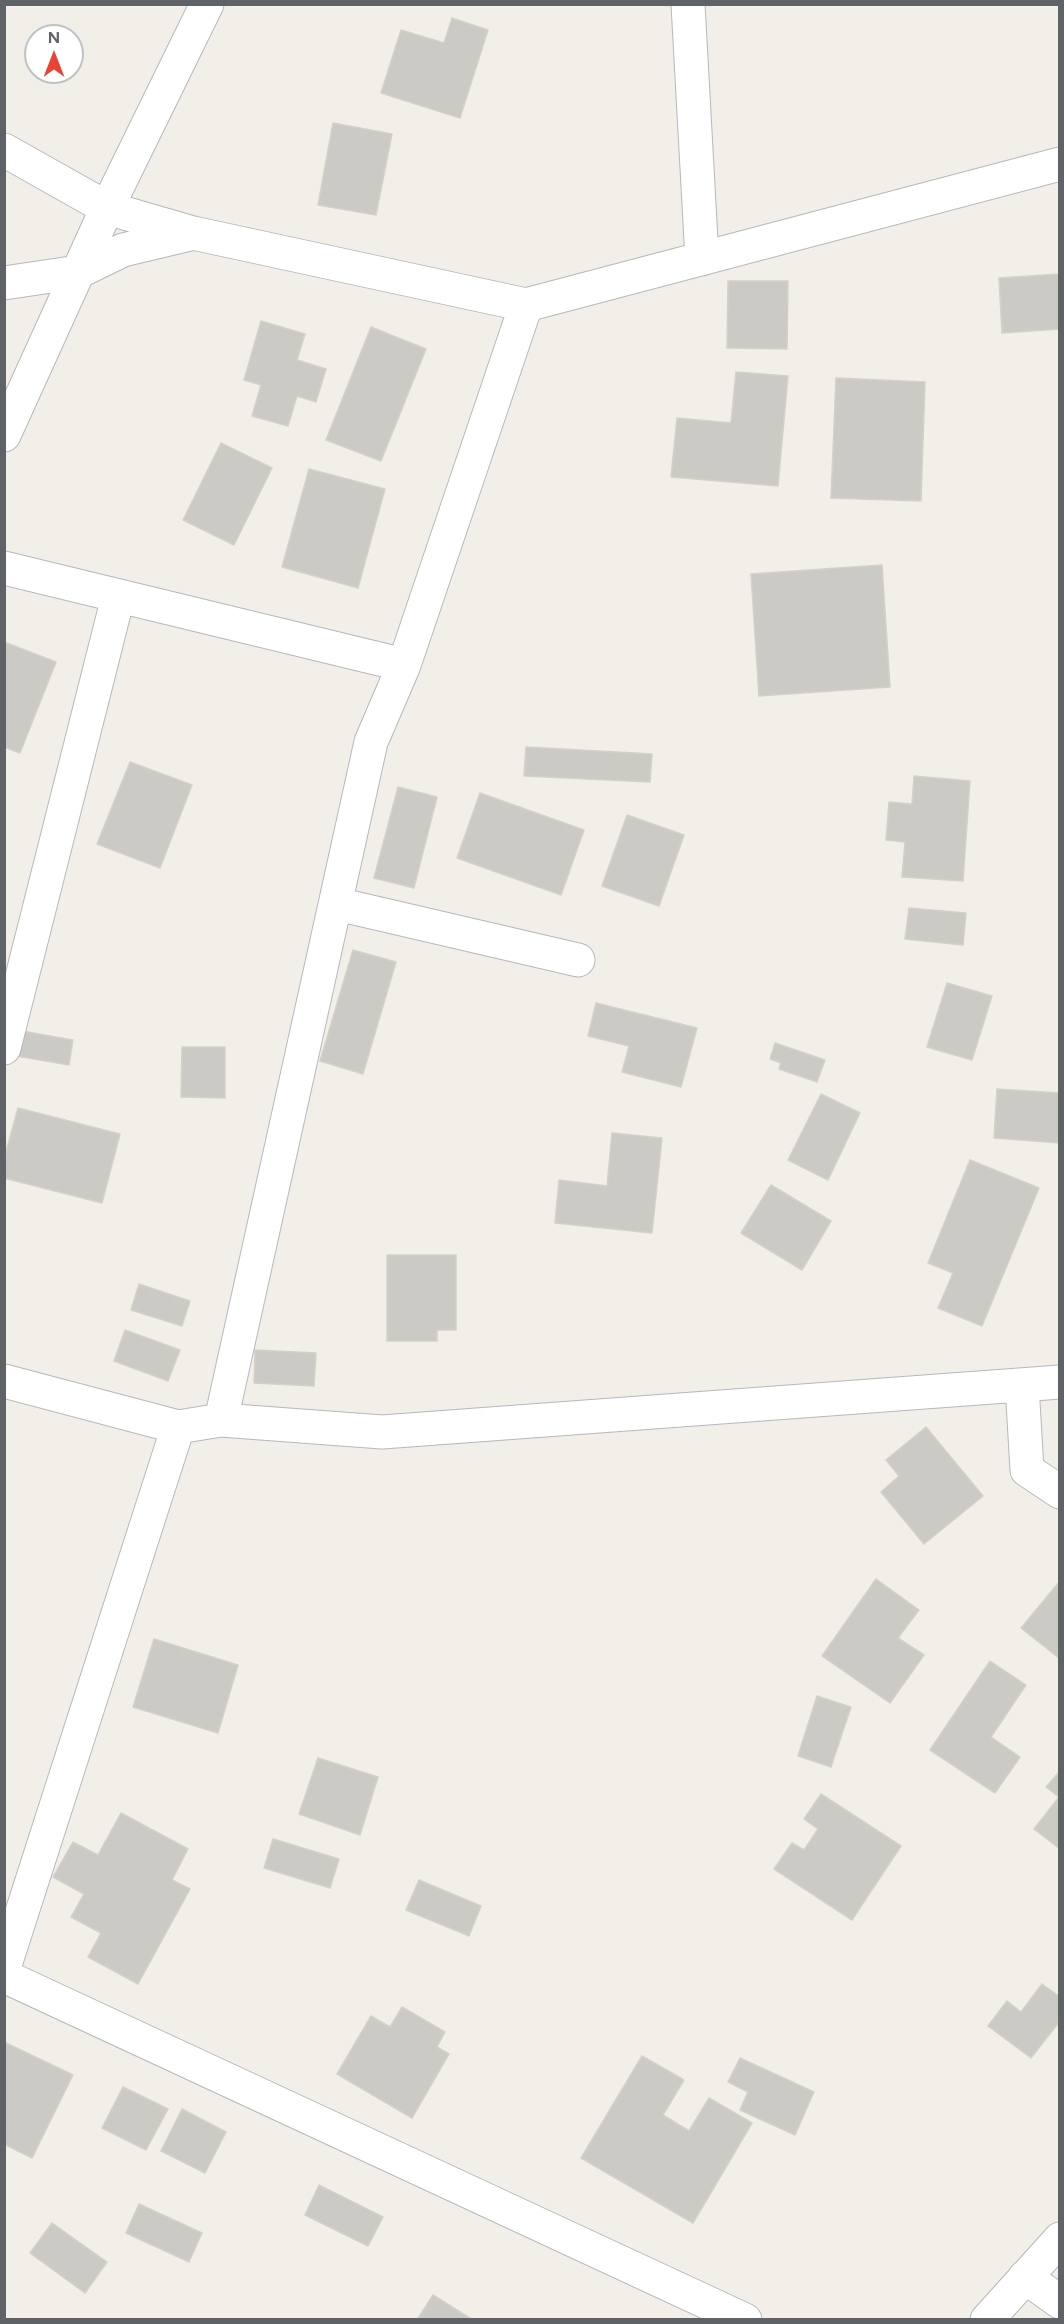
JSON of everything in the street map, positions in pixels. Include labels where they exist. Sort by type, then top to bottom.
[{"type":"street","points":[[4,435],[108,208],[207,4]]},
{"type":"street","points":[[688,4],[702,259]]},
{"type":"street","points":[[4,150],[108,208],[193,234],[526,305],[1059,164]]},
{"type":"street","points":[[4,283],[78,272],[123,250],[193,234]]},
{"type":"street","points":[[221,1420],[371,742],[404,665],[526,305]]},
{"type":"street","points":[[4,568],[404,665]]},
{"type":"street","points":[[4,1048],[118,597]]},
{"type":"street","points":[[337,904],[578,960]]},
{"type":"street","points":[[4,1381],[178,1427],[221,1420],[382,1432],[1059,1382]]},
{"type":"street","points":[[1022,1385],[1027,1470],[1059,1492]]},
{"type":"street","points":[[4,1968],[178,1427]]},
{"type":"street","points":[[4,1976],[745,2319]]},
{"type":"street","points":[[987,2319],[1059,2239]]},
{"type":"street","points":[[1025,2277],[1059,2302]]},
{"type":"building","points":[[452,18],[488,30],[460,118],[381,93],[401,30],[444,43]]},
{"type":"building","points":[[333,123],[392,134],[376,215],[318,205]]},
{"type":"building","points":[[1060,274],[1060,329],[1002,333],[999,278]]},
{"type":"building","points":[[728,281],[788,281],[787,349],[727,348]]},
{"type":"building","points":[[261,321],[305,334],[297,360],[326,369],[316,402],[297,396],[288,426],[252,416],[261,385],[244,380]]},
{"type":"building","points":[[371,327],[426,349],[381,461],[326,440]]},
{"type":"building","points":[[736,372],[788,376],[778,486],[671,477],[677,418],[731,423]]},
{"type":"building","points":[[836,378],[925,382],[921,501],[831,498]]},
{"type":"building","points":[[221,443],[272,468],[234,545],[183,520]]},
{"type":"building","points":[[309,469],[385,489],[358,588],[282,567]]},
{"type":"building","points":[[882,565],[890,687],[759,696],[751,574]]},
{"type":"building","points":[[4,642],[56,662],[20,753],[4,747]]},
{"type":"building","points":[[526,747],[652,754],[650,782],[524,776]]},
{"type":"building","points":[[130,762],[192,785],[160,868],[97,844]]},
{"type":"building","points":[[914,776],[970,781],[963,881],[902,877],[905,842],[886,840],[889,802],[912,804]]},
{"type":"building","points":[[398,787],[437,797],[414,888],[374,878]]},
{"type":"building","points":[[480,793],[584,830],[561,895],[457,858]]},
{"type":"building","points":[[627,815],[684,835],[659,906],[602,886]]},
{"type":"building","points":[[909,908],[966,913],[963,945],[905,939]]},
{"type":"building","points":[[353,950],[396,962],[363,1074],[320,1061]]},
{"type":"building","points":[[947,983],[992,996],[972,1060],[927,1047]]},
{"type":"building","points":[[596,1003],[697,1028],[681,1087],[622,1072],[629,1046],[588,1036]]},
{"type":"building","points":[[16,1030],[73,1040],[69,1065],[11,1055]]},
{"type":"building","points":[[775,1043],[825,1060],[817,1082],[779,1069],[781,1063],[770,1059]]},
{"type":"building","points":[[182,1047],[225,1047],[225,1098],[181,1097]]},
{"type":"building","points":[[997,1089],[1060,1093],[1060,1143],[994,1138]]},
{"type":"building","points":[[821,1094],[860,1113],[828,1180],[788,1160]]},
{"type":"building","points":[[18,1108],[120,1134],[102,1203],[4,1178],[4,1159]]},
{"type":"building","points":[[612,1133],[662,1138],[652,1233],[555,1223],[559,1180],[607,1186]]},
{"type":"building","points":[[970,1160],[1039,1188],[982,1326],[938,1308],[953,1273],[928,1263]]},
{"type":"building","points":[[771,1185],[831,1221],[802,1270],[741,1233]]},
{"type":"building","points":[[387,1255],[456,1255],[456,1330],[437,1330],[437,1341],[387,1341]]},
{"type":"building","points":[[139,1284],[190,1301],[182,1326],[131,1310]]},
{"type":"building","points":[[125,1330],[180,1350],[168,1381],[114,1361]]},
{"type":"building","points":[[255,1350],[316,1353],[314,1386],[254,1383]]},
{"type":"building","points":[[926,1427],[983,1496],[924,1544],[881,1492],[899,1476],[886,1460]]},
{"type":"building","points":[[876,1579],[919,1610],[898,1638],[924,1655],[890,1703],[822,1656]]},
{"type":"building","points":[[1060,1581],[1060,1659],[1021,1628]]},
{"type":"building","points":[[154,1639],[238,1665],[218,1733],[133,1707]]},
{"type":"building","points":[[990,1661],[1026,1685],[991,1737],[1020,1757],[995,1793],[930,1750]]},
{"type":"building","points":[[817,1696],[851,1707],[831,1767],[798,1756]]},
{"type":"building","points":[[318,1758],[378,1777],[360,1835],[299,1814]]},
{"type":"building","points":[[1060,1771],[1060,1849],[1034,1829],[1059,1797],[1046,1787]]},
{"type":"building","points":[[821,1794],[901,1846],[852,1920],[774,1869],[792,1843],[804,1850],[818,1829],[804,1819]]},
{"type":"building","points":[[121,1813],[188,1849],[172,1880],[190,1889],[138,1984],[88,1957],[101,1933],[71,1917],[84,1894],[53,1877],[73,1842],[98,1855]]},
{"type":"building","points":[[273,1839],[339,1859],[330,1888],[264,1868]]},
{"type":"building","points":[[419,1880],[481,1906],[469,1936],[406,1910]]},
{"type":"building","points":[[1042,1984],[1060,1997],[1060,2021],[1031,2058],[988,2026],[1007,2001],[1021,2012]]},
{"type":"building","points":[[402,2007],[445,2032],[437,2047],[449,2054],[412,2118],[337,2074],[371,2016],[390,2027]]},
{"type":"building","points":[[4,2042],[73,2075],[32,2158],[4,2144]]},
{"type":"building","points":[[642,2056],[684,2080],[663,2115],[689,2131],[709,2098],[752,2123],[693,2223],[581,2158]]},
{"type":"building","points":[[740,2058],[814,2092],[795,2135],[740,2110],[748,2092],[728,2082]]},
{"type":"building","points":[[123,2087],[168,2109],[146,2150],[102,2128]]},
{"type":"building","points":[[182,2109],[226,2132],[205,2173],[161,2151]]},
{"type":"building","points":[[319,2185],[383,2217],[368,2246],[305,2215]]},
{"type":"building","points":[[139,2204],[202,2233],[189,2262],[126,2233]]},
{"type":"building","points":[[52,2223],[107,2262],[85,2293],[30,2253]]},
{"type":"building","points":[[433,2295],[473,2320],[417,2320]]}]
